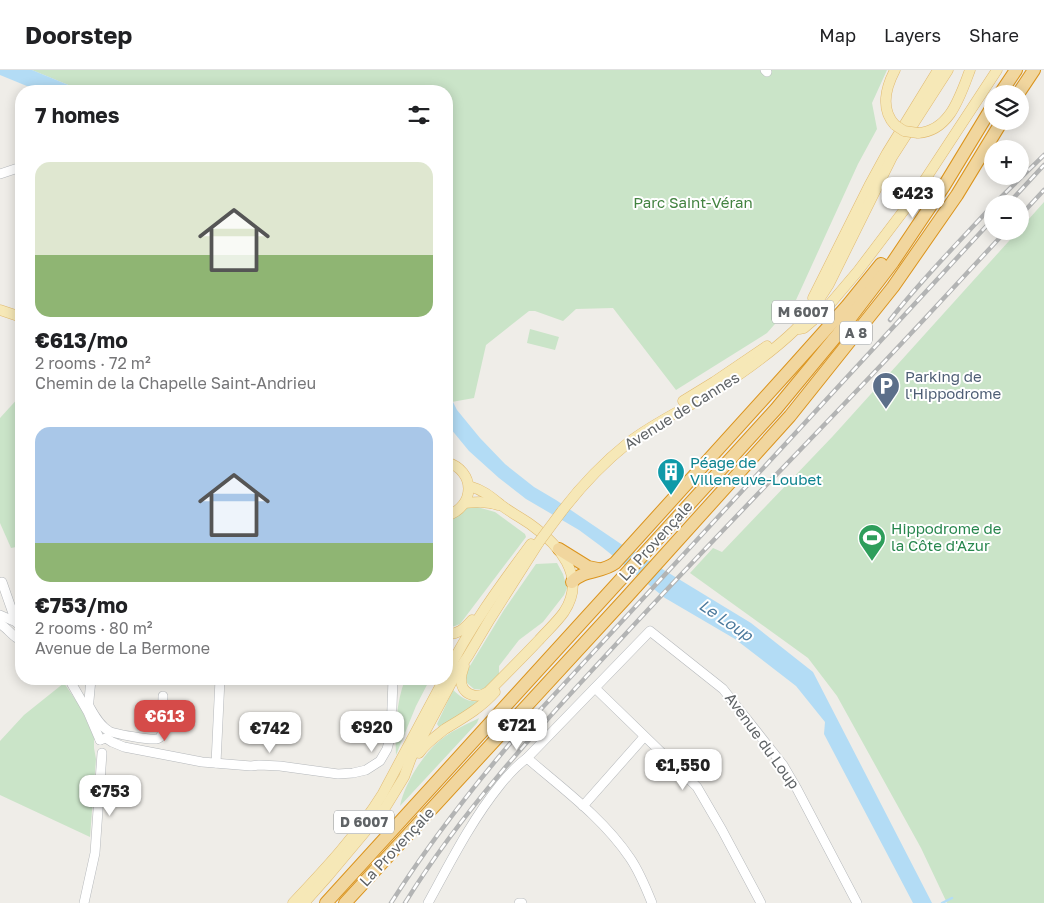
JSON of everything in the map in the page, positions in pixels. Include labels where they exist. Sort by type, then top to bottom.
[{"type":"highway","points":[[1006,85],[1016,70]]},
{"type":"highway","points":[[1024,85],[1034,70]]},
{"type":"highway","name":"La Provençale","points":[[326,903],[776,409],[838,334],[893,262],[944,186],[984,120]]},
{"type":"highway","name":"La Provençale","points":[[345,903],[689,529],[790,416],[893,287],[957,195],[997,130]]},
{"type":"highway","points":[[572,582],[582,574],[608,568],[615,562],[846,306],[944,186]]},
{"type":"highway","points":[[560,549],[588,567],[603,569]]},
{"type":"main road","points":[[895,70],[887,88],[885,99],[888,114],[895,125],[904,131],[918,134],[930,131],[946,120],[958,101],[970,70]]},
{"type":"main road","name":"Avenue de Cannes","points":[[453,661],[491,598],[603,456],[627,436],[714,382],[773,342],[804,311],[814,296],[887,153],[938,70]]},
{"type":"main road","name":"Avenue de Cannes","points":[[584,480],[630,442],[661,421],[752,367],[795,330],[829,284],[892,157],[948,70]]},
{"type":"main road","points":[[795,330],[804,328],[824,311],[858,270],[911,201],[997,70]]},
{"type":"main road","points":[[0,310],[15,315]]},
{"type":"main road","points":[[453,464],[462,470],[469,486],[464,504],[453,514]]},
{"type":"main road","points":[[468,656],[461,675],[461,684],[468,694],[475,696],[484,695],[518,663],[564,612],[571,595],[572,582],[570,568],[560,549],[539,530],[490,496],[469,486]]},
{"type":"main road","points":[[464,504],[488,502],[502,505]]},
{"type":"main road","name":"Avenue de Cannes","points":[[453,679],[537,541]]},
{"type":"main road","points":[[453,634],[462,630],[491,598]]},
{"type":"main road","points":[[404,777],[422,747],[487,700],[511,675],[518,663]]},
{"type":"main road","points":[[417,729],[435,685]]},
{"type":"main road","name":"D 6007","points":[[293,903],[322,873],[376,806],[441,685]]},
{"type":"main road","name":"Avenue de Cannes","points":[[304,903],[385,808],[404,777],[411,758],[450,685]]},
{"type":"street","points":[[0,174],[15,170]]},
{"type":"street","points":[[2,582],[15,614]]},
{"type":"street","points":[[0,615],[15,622]]},
{"type":"street","points":[[0,624],[15,636]]},
{"type":"street","name":"Avenue du Loup","points":[[595,688],[650,631],[724,689],[783,765],[857,903]]},
{"type":"street","points":[[72,685],[88,709],[109,732],[141,738],[160,738],[162,734],[163,696]]},
{"type":"street","points":[[90,685],[88,709],[100,740],[98,748],[124,747],[216,763],[280,766],[338,774],[366,770],[380,761],[388,749],[392,685]]},
{"type":"street","points":[[216,763],[220,685]]},
{"type":"street","points":[[428,903],[478,814],[511,772],[595,688],[696,787],[722,830],[761,903]]},
{"type":"street","points":[[84,903],[95,852],[108,749],[106,738],[100,740]]},
{"type":"street","points":[[583,806],[644,738]]},
{"type":"street","points":[[527,758],[610,832],[630,859],[652,903]]},
{"type":"green space","name":"Parc Saint-Véran","points":[[32,70],[887,70],[872,103],[877,129],[858,164],[796,300],[767,333],[676,390],[613,308],[576,309],[563,321],[535,311],[529,311],[486,345],[474,398],[453,402],[453,85],[68,85]]},
{"type":"green space","name":"Hippodrome de la Côte d'Azur","points":[[1044,202],[1044,903],[947,903],[921,848],[837,696],[808,658],[690,573],[713,548],[722,552],[833,436],[1010,240],[1029,240],[1029,219]]},
{"type":"green space","points":[[530,329],[559,337],[555,350],[527,343]]},
{"type":"green space","points":[[15,402],[15,547],[11,548],[0,523],[0,418]]},
{"type":"green space","points":[[470,505],[495,512],[525,534],[526,537],[460,624],[453,627],[453,516]]},
{"type":"green space","points":[[557,563],[567,588],[564,595],[543,622],[519,640],[499,666],[499,676],[485,690],[474,689],[467,683],[465,674],[504,610],[536,564]]},
{"type":"green space","points":[[62,685],[65,685],[81,708],[94,738],[96,759],[90,837],[0,795],[0,741],[24,715]]},
{"type":"green space","points":[[403,685],[427,685],[396,755],[397,717]]},
{"type":"green space","points":[[453,690],[465,699],[478,701],[444,727],[439,727],[437,724]]},
{"type":"green space","points":[[479,718],[477,723],[400,806],[405,789],[420,763],[432,748],[447,735]]},
{"type":"water","points":[[0,70],[32,70],[68,85],[24,85],[0,75]]},
{"type":"water","name":"Le Loup","points":[[453,402],[457,410],[480,438],[505,464],[534,487],[621,544],[751,623],[813,672],[932,903],[913,903],[824,734],[825,722],[796,686],[735,639],[665,598],[579,530],[526,499],[469,451],[453,432]]},
{"type":"waterway","points":[[942,903],[952,898]]},
{"type":"railway","points":[[1003,195],[1044,155]]},
{"type":"railway","points":[[1016,195],[1044,165]]},
{"type":"railway","points":[[1029,206],[1044,190]]},
{"type":"railway","points":[[890,320],[927,276],[984,215]]},
{"type":"railway","points":[[391,903],[420,859],[452,816],[518,734],[984,229]]},
{"type":"railway","points":[[405,903],[456,829],[541,726],[663,593],[998,240]]},
{"type":"place","name":"Parking de l'Hippodrome","points":[[886,410]]},
{"type":"place","name":"Péage de Villeneuve-Loubet","points":[[671,496]]},
{"type":"place","name":"Hippodrome de la Côte d'Azur","points":[[872,562]]}]
